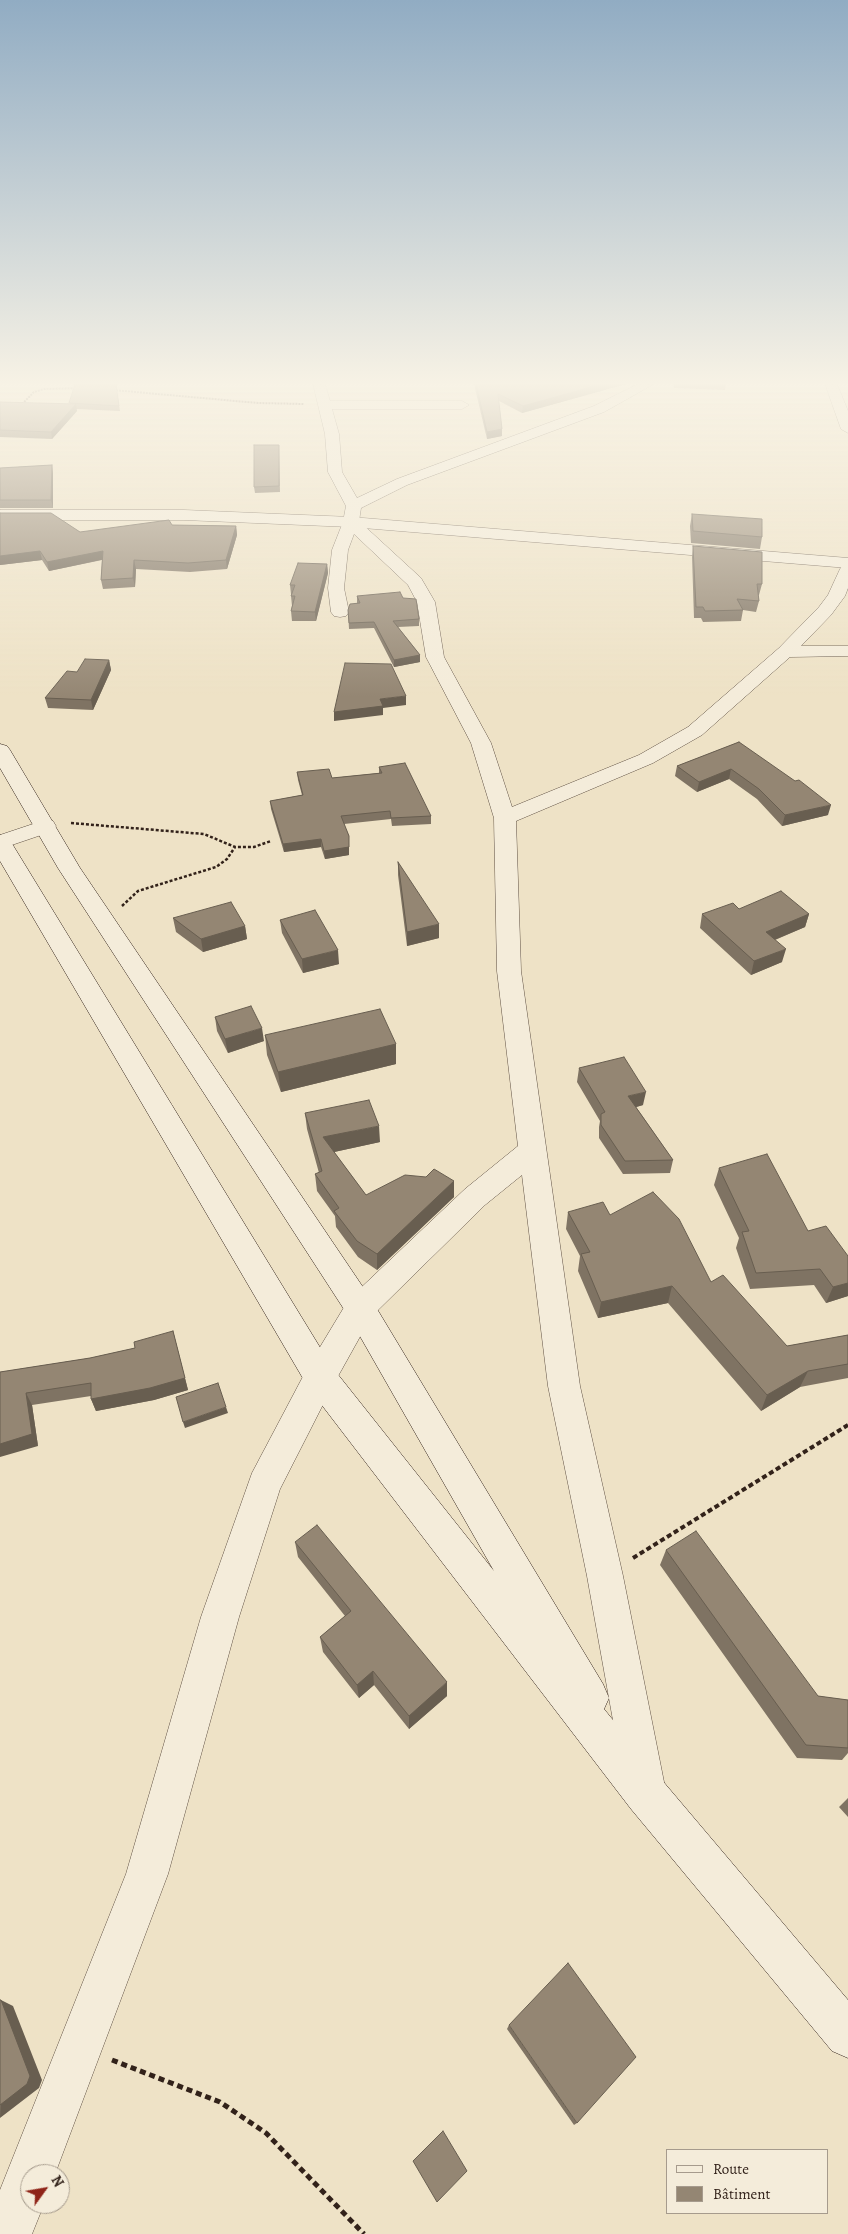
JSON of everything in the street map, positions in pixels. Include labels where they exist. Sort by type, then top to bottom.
[{"type":"street","points":[[342,488],[352,514],[414,582],[426,602],[435,657],[481,743],[504,818],[509,971],[564,1386],[605,1576],[646,1794]]},
{"type":"street","points":[[340,612],[336,588],[340,550],[352,514],[392,488]]},
{"type":"street","points":[[0,515],[352,514],[848,563]]},
{"type":"street","points":[[504,818],[646,759],[695,731],[785,652],[825,611],[836,596],[848,569]]},
{"type":"street","points":[[785,652],[848,651]]},
{"type":"street","points":[[0,750],[69,868],[360,1308],[646,1794]]},
{"type":"street","points":[[41,820],[0,842],[320,1377],[646,1794],[848,2035]]},
{"type":"street","points":[[34,2164],[147,1874],[220,1617],[264,1485],[320,1377],[360,1308],[475,1196],[533,1150]]},
{"type":"street","points":[[7,2234],[20,2201]]},
{"type":"path","points":[[41,820],[80,825],[174,830],[204,834],[235,847],[254,846],[271,841]]},
{"type":"path","points":[[117,940],[116,914],[138,891],[216,867],[227,859],[235,847]]},
{"type":"path","points":[[605,1576],[848,1425]]},
{"type":"path","points":[[81,2048],[220,2102],[266,2133],[364,2234]]},
{"type":"building","points":[[0,488],[51,488],[51,500],[0,500]]},
{"type":"building","points":[[0,513],[51,513],[80,532],[169,520],[172,525],[236,526],[226,560],[188,563],[134,560],[133,578],[101,580],[103,551],[47,562],[40,551],[0,556]]},
{"type":"building","points":[[692,514],[762,519],[762,537],[693,531]]},
{"type":"building","points":[[693,546],[762,552],[762,584],[757,584],[759,601],[737,599],[743,610],[705,611],[703,607],[696,607]]},
{"type":"building","points":[[298,563],[327,564],[315,612],[291,611],[295,596],[291,596],[295,585],[290,585]]},
{"type":"building","points":[[400,592],[403,598],[416,599],[419,619],[393,621],[420,655],[394,660],[374,622],[349,623],[348,610],[350,604],[360,603],[357,596]]},
{"type":"building","points":[[85,659],[109,660],[91,700],[45,698],[67,671],[77,672]]},
{"type":"building","points":[[345,663],[391,664],[406,696],[380,699],[383,706],[334,712]]},
{"type":"building","points":[[739,742],[795,781],[799,780],[831,805],[785,815],[759,789],[731,769],[699,782],[677,766]]},
{"type":"building","points":[[405,763],[431,816],[391,818],[390,811],[341,816],[349,836],[349,847],[324,851],[321,839],[283,844],[270,801],[303,795],[297,772],[329,769],[332,778],[382,773],[379,767]]},
{"type":"building","points":[[398,862],[439,924],[407,932]]},
{"type":"building","points":[[781,891],[809,914],[766,932],[786,949],[754,961],[702,914],[733,903],[739,909]]},
{"type":"building","points":[[231,902],[245,926],[201,939],[173,918]]},
{"type":"building","points":[[315,910],[338,950],[302,959],[280,920]]},
{"type":"building","points":[[251,1006],[262,1028],[225,1039],[215,1017]]},
{"type":"building","points":[[380,1009],[396,1044],[278,1072],[265,1035]]},
{"type":"building","points":[[624,1057],[646,1092],[628,1096],[673,1160],[625,1161],[601,1125],[601,1114],[605,1112],[579,1068]]},
{"type":"building","points":[[369,1100],[379,1126],[323,1137],[366,1195],[405,1175],[426,1177],[434,1169],[454,1181],[377,1254],[357,1241],[334,1211],[339,1208],[315,1174],[322,1171],[305,1113]]},
{"type":"building","points":[[767,1154],[808,1231],[826,1226],[848,1256],[848,1283],[833,1287],[820,1269],[756,1273],[742,1232],[749,1231],[719,1168]]},
{"type":"building","points":[[653,1192],[679,1219],[711,1282],[723,1275],[787,1346],[848,1335],[848,1364],[808,1371],[767,1395],[672,1286],[601,1302],[581,1254],[590,1252],[568,1212],[603,1202],[610,1215]]},
{"type":"building","points":[[173,1331],[185,1378],[150,1388],[91,1399],[91,1383],[26,1393],[32,1434],[0,1444],[0,1372],[90,1358],[135,1348],[134,1342]]},
{"type":"building","points":[[218,1383],[226,1407],[183,1422],[176,1397]]},
{"type":"building","points":[[317,1525],[447,1682],[409,1716],[373,1671],[357,1685],[320,1637],[351,1611],[295,1542]]},
{"type":"building","points":[[696,1531],[818,1696],[848,1700],[848,1748],[806,1745],[666,1550]]},
{"type":"building","points":[[568,1963],[636,2057],[577,2123],[509,2025]]},
{"type":"building","points":[[0,2000],[30,2076],[27,2084],[0,2105]]},
{"type":"building","points":[[443,2131],[467,2171],[437,2202],[413,2161]]}]
